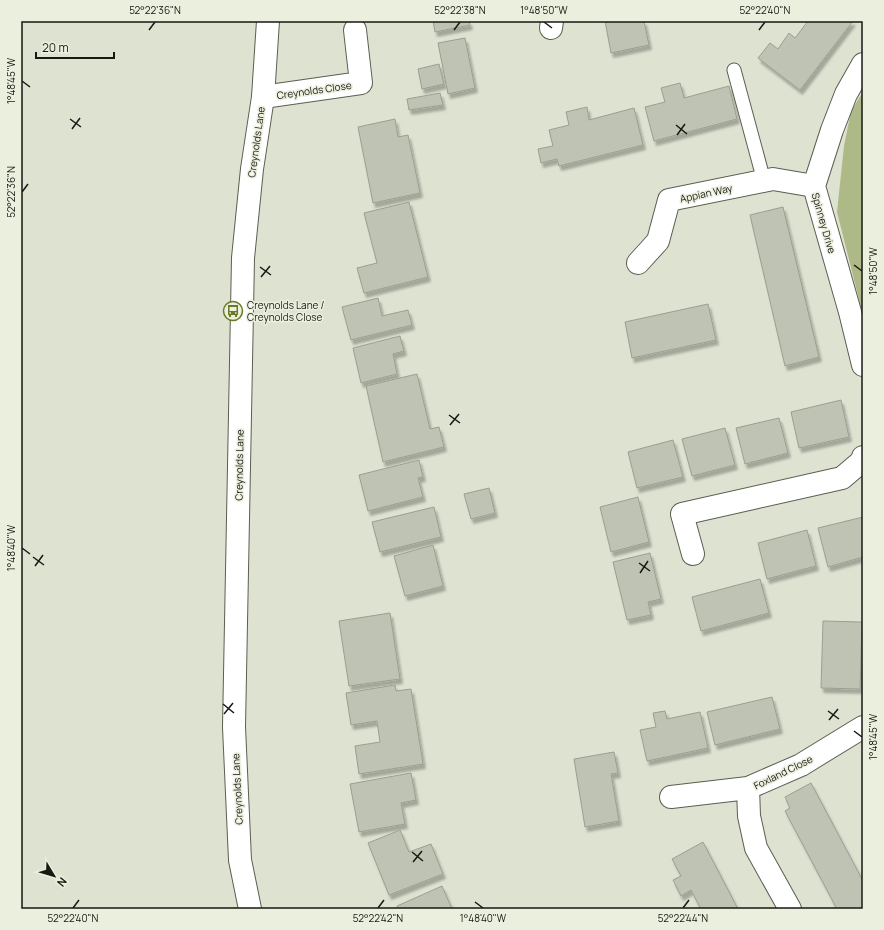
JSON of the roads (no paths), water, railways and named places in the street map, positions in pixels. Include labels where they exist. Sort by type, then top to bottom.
[{"type":"street","name":"Creynolds Lane","points":[[250,909],[240,860],[234,727],[243,258],[252,169],[263,97],[268,21]]},
{"type":"street","name":"Creynolds Close","points":[[263,97],[361,83],[356,30]]},
{"type":"street","name":"Spinney Drive","points":[[863,64],[846,94],[832,130],[814,186],[850,312],[863,365]]},
{"type":"street","name":"Appian Way","points":[[638,263],[658,240],[670,200],[773,179],[814,186]]},
{"type":"street","points":[[693,554],[682,514],[842,478],[862,460],[863,457]]},
{"type":"street","name":"Foxland Close","points":[[671,797],[748,788],[801,765],[863,727]]},
{"type":"street","points":[[748,788],[749,816],[756,848],[790,909]]},
{"type":"lane","points":[[734,70],[764,181]]},
{"type":"place","name":"Creynolds Lane / Creynolds Close","points":[[233,311]]}]
